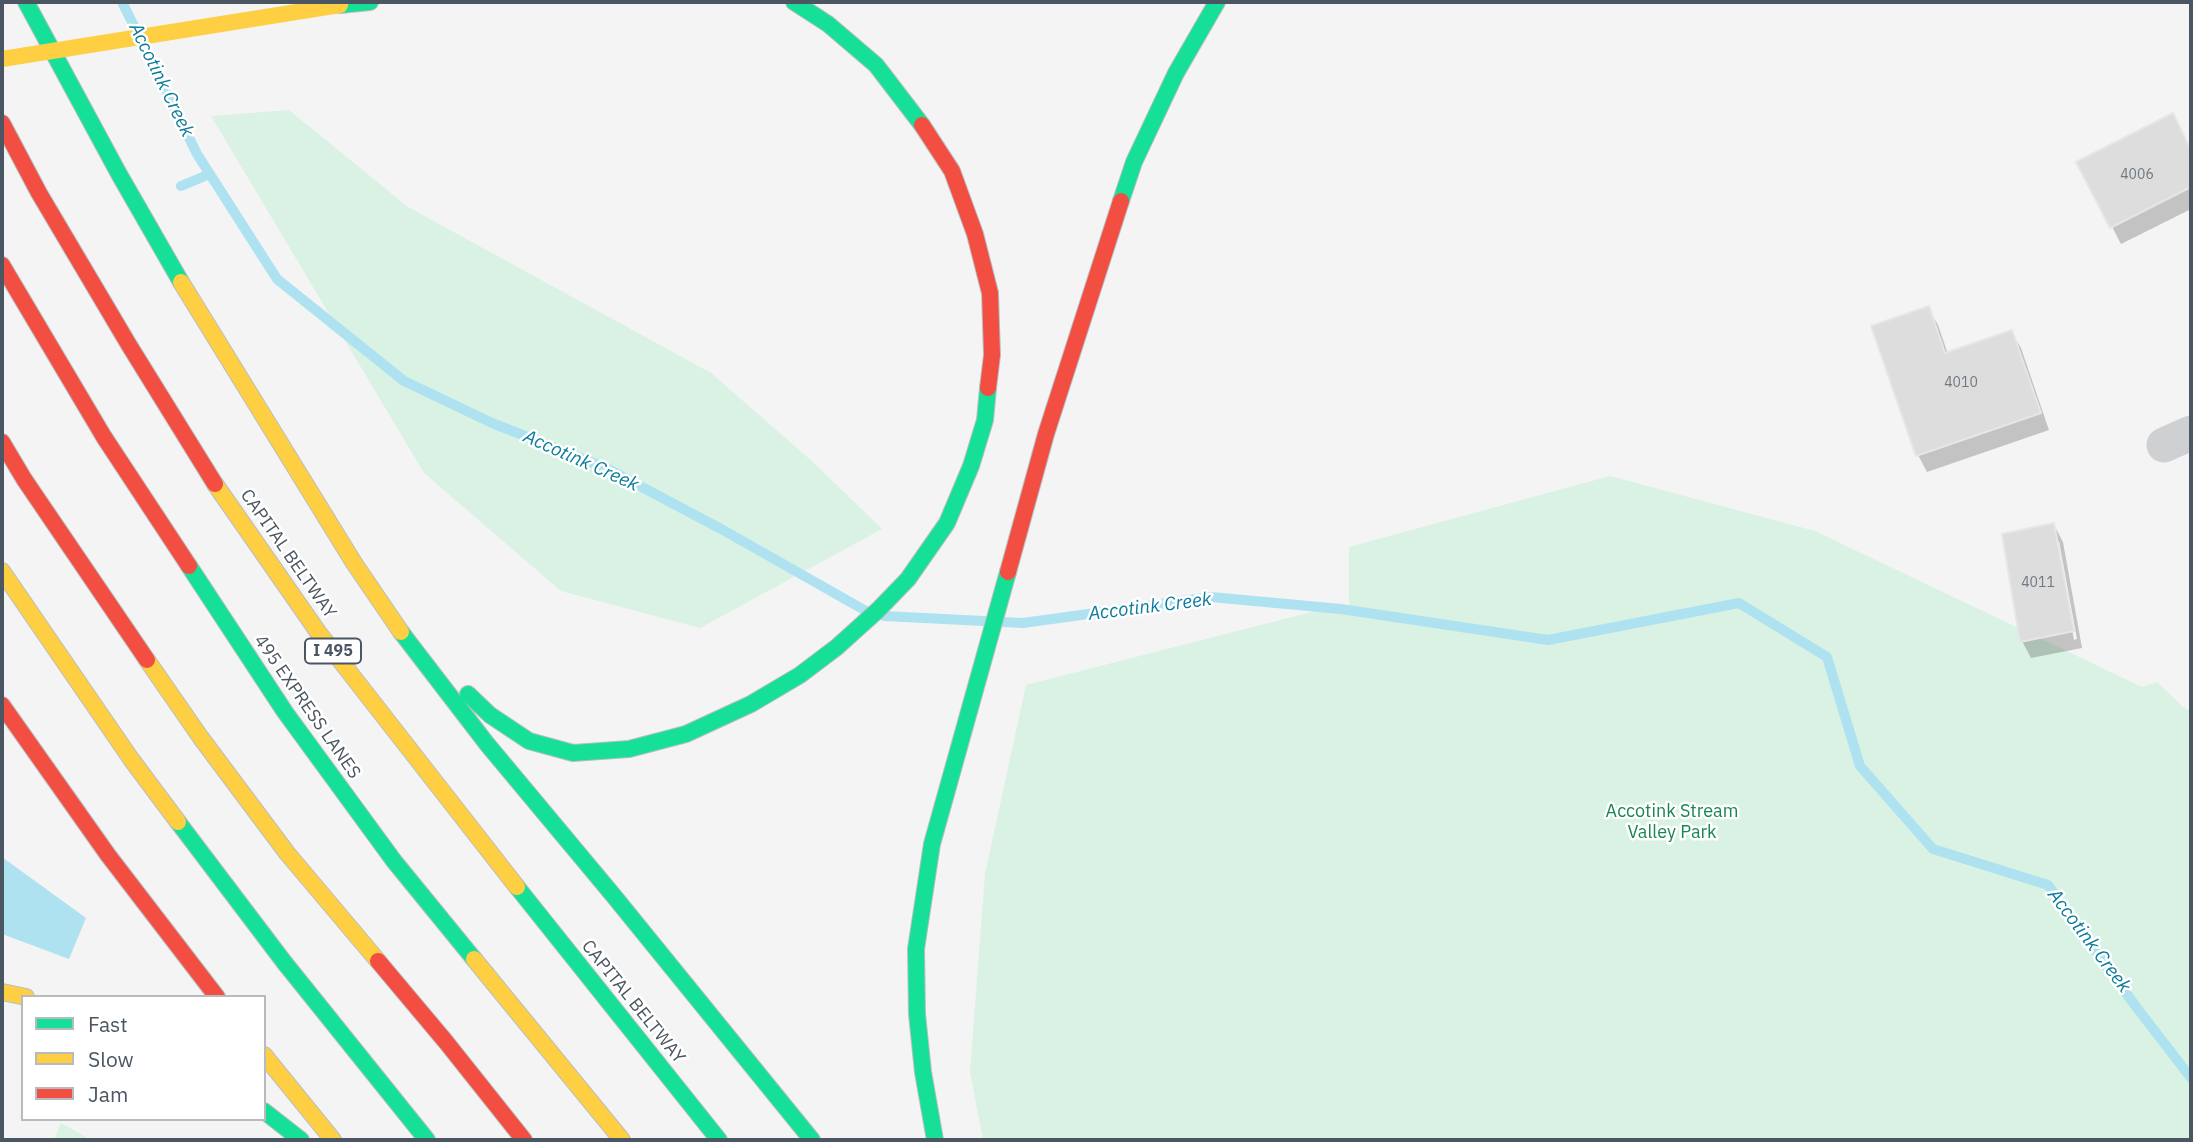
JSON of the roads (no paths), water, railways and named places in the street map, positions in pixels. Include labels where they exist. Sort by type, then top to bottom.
[{"type":"main road","points":[[26,2],[190,299],[354,563],[409,643],[487,744],[812,1140]]},
{"type":"main road","points":[[2,59],[370,2]]},
{"type":"main road","points":[[354,563],[451,678],[490,715],[529,741],[573,752],[629,750],[686,734],[751,704],[800,675],[837,648],[908,579],[947,523],[971,466],[985,420],[992,355],[990,293],[975,234],[952,171],[915,113],[876,65],[828,24],[793,2]]},
{"type":"main road","points":[[935,1140],[916,1014],[916,948],[932,844],[1046,434],[1134,162],[1176,74],[1217,2]]},
{"type":"main road","name":"CAPITAL BELTWAY","points":[[2,123],[39,193],[221,493],[311,621],[427,774],[719,1140]]},
{"type":"main road","name":"495 EXPRESS LANES","points":[[2,265],[104,437],[285,712],[394,861],[622,1140]]},
{"type":"main road","points":[[2,442],[76,557],[201,738],[287,853],[446,1042],[524,1140]]},
{"type":"main road","points":[[2,571],[131,759],[284,962],[427,1140]]},
{"type":"main road","points":[[2,705],[108,855],[215,995]]},
{"type":"main road","points":[[2,992],[21,996]]},
{"type":"main road","points":[[266,1057],[333,1140]]},
{"type":"main road","points":[[266,1113],[301,1140]]},
{"type":"water","points":[[2,857],[86,918],[69,959],[2,934]]},
{"type":"waterway","name":"Accotink Creek","points":[[122,2],[136,30]]},
{"type":"waterway","name":"Accotink Creek","points":[[143,44],[197,154],[277,279],[404,381],[492,423],[606,468],[866,611]]},
{"type":"waterway","points":[[181,186],[210,174]]},
{"type":"waterway","name":"Accotink Creek","points":[[884,616],[1023,623],[1211,597],[1341,609],[1548,640],[1739,603],[1827,657],[1860,766],[1933,849],[2048,885],[2191,1078]]},
{"type":"park label","name":"Accotink Stream Valley Park","points":[[1672,822]]}]
